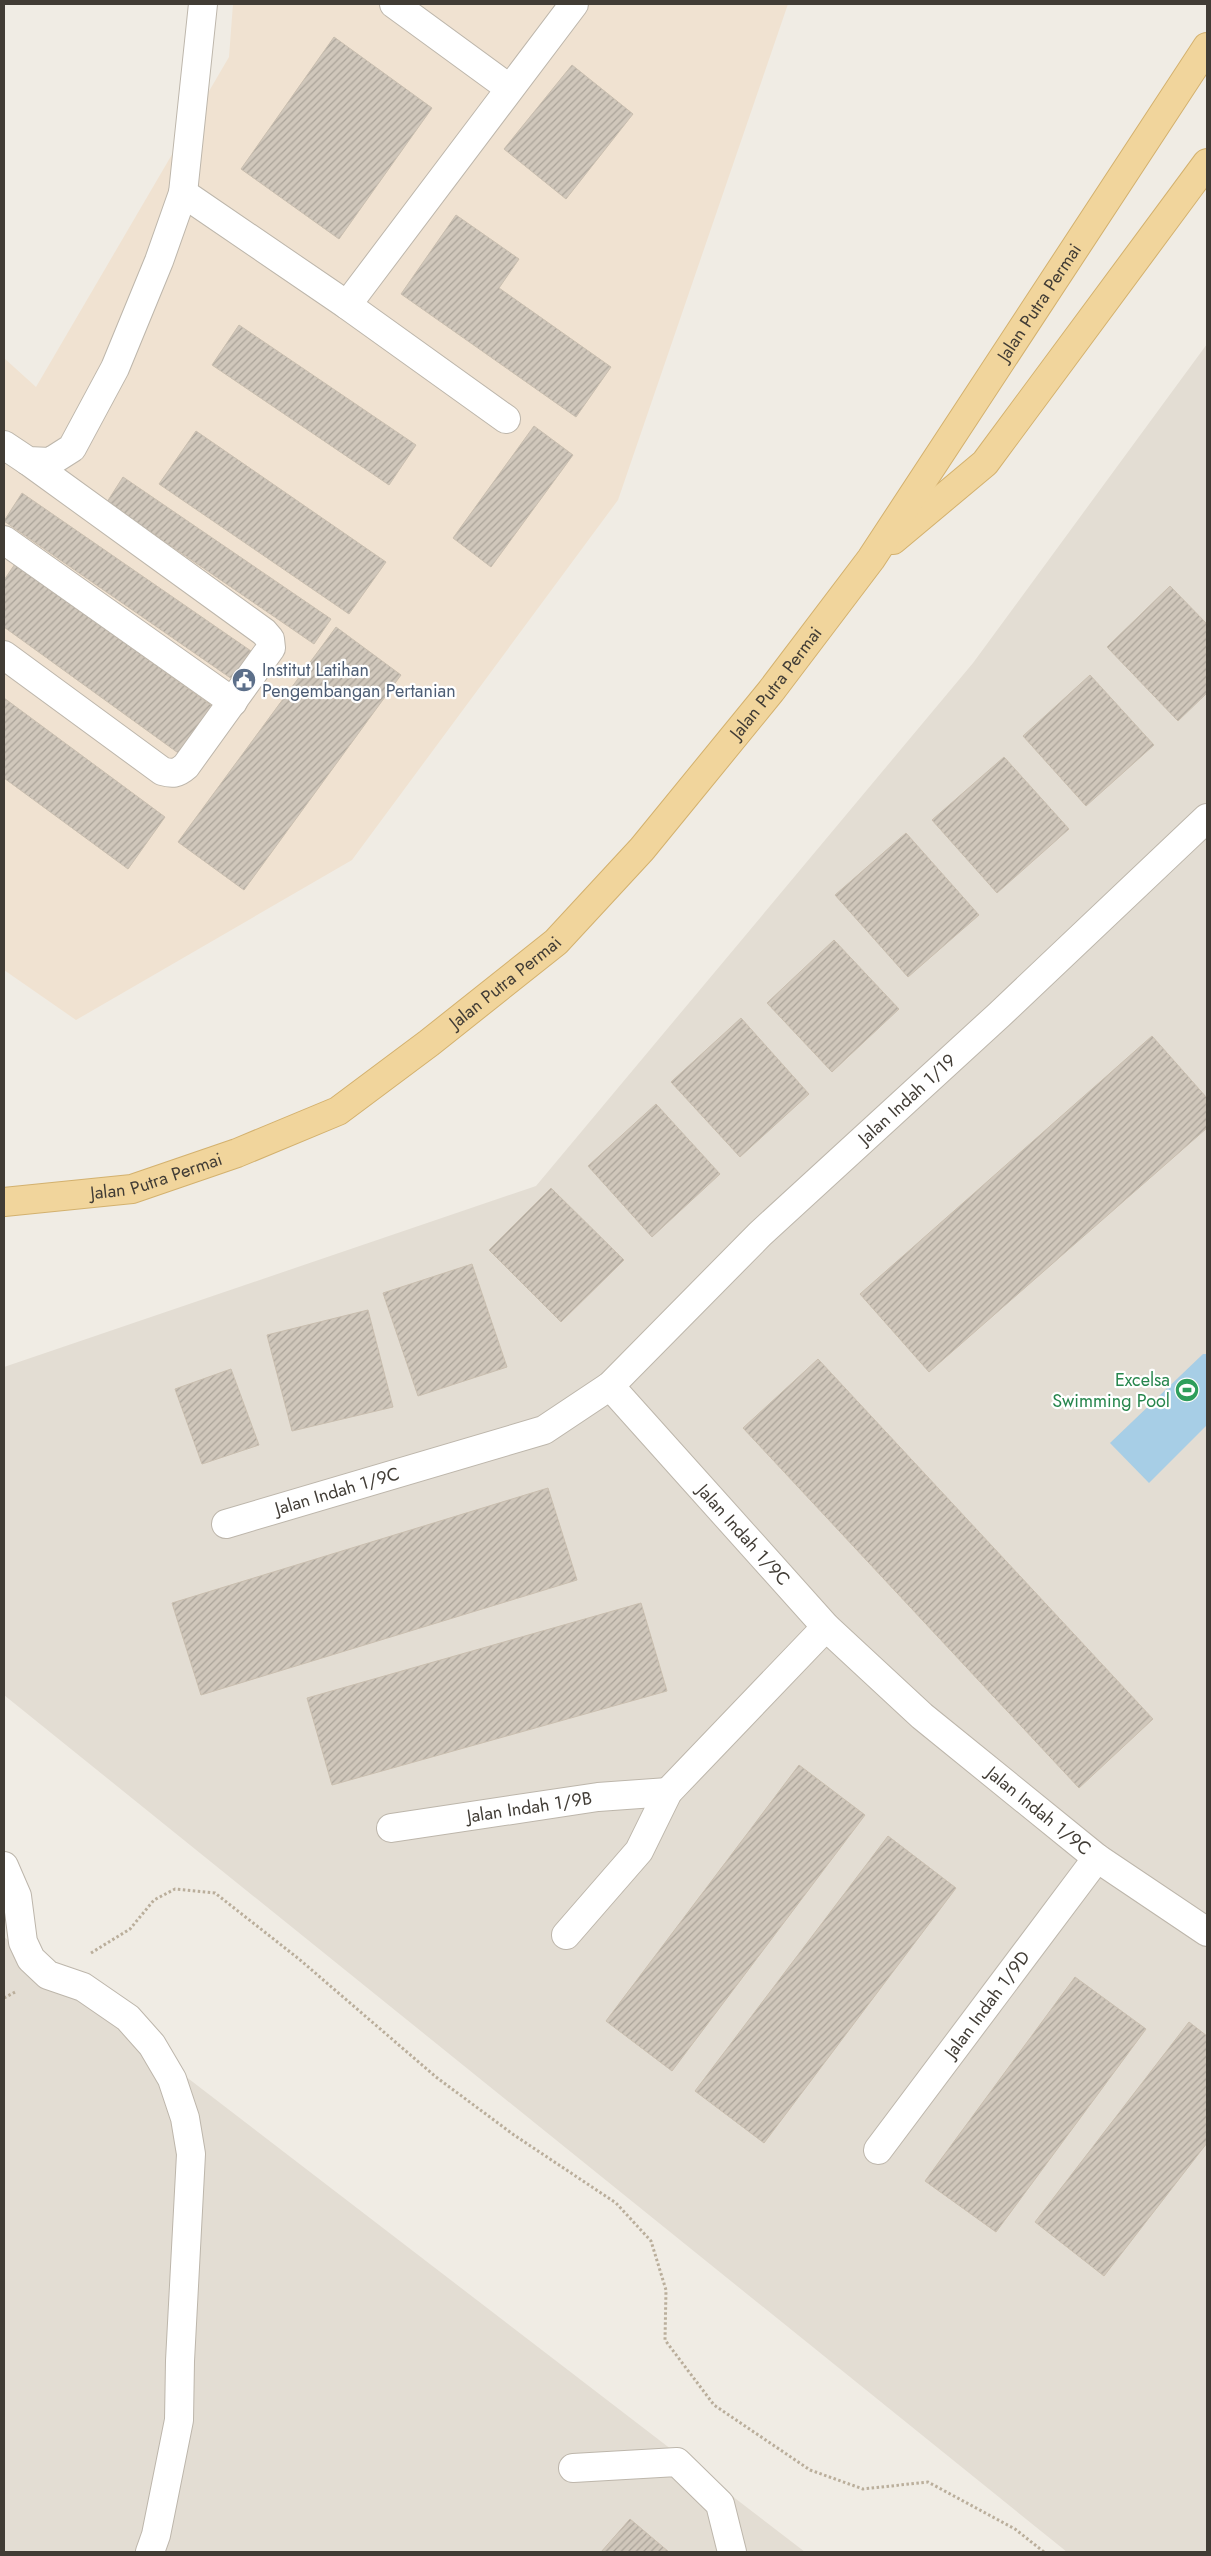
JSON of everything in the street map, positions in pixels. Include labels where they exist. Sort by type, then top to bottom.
[{"type":"main road","name":"Jalan Putra Permai","points":[[4,1202],[132,1190],[237,1153],[338,1111],[429,1044],[556,942],[642,849],[771,691],[871,559],[1207,47]]},
{"type":"main road","name":"Jalan Putra Permai","points":[[871,559],[985,462],[1207,163]]},
{"type":"street","points":[[28,461],[50,462],[72,448],[115,368],[159,261],[183,192],[203,4]]},
{"type":"street","points":[[394,4],[509,88]]},
{"type":"street","points":[[347,305],[574,4]]},
{"type":"street","points":[[183,192],[506,418]]},
{"type":"street","points":[[4,445],[264,632],[270,639],[271,648],[268,656],[186,766],[179,772],[170,774],[162,771],[4,655]]},
{"type":"street","points":[[4,540],[234,702]]},
{"type":"street","name":"Jalan Indah 1/19","points":[[610,1386],[760,1234],[1006,1008],[1207,818]]},
{"type":"street","name":"Jalan Indah 1/9C","points":[[226,1524],[544,1430],[610,1386],[826,1627],[922,1716],[1097,1858],[1207,1932]]},
{"type":"street","points":[[566,1935],[639,1851],[668,1792],[826,1627]]},
{"type":"street","name":"Jalan Indah 1/9B","points":[[391,1828],[598,1797],[668,1792]]},
{"type":"street","name":"Jalan Indah 1/9D","points":[[878,2150],[1097,1858]]},
{"type":"street","points":[[4,1866],[17,1896],[23,1942],[30,1960],[48,1975],[84,1987],[128,2018],[152,2046],[172,2079],[185,2118],[192,2154],[180,2360],[179,2420],[156,2535],[150,2552]]},
{"type":"street","points":[[573,2468],[677,2462],[720,2504],[732,2552]]},
{"type":"path","points":[[4,1998],[103,1947],[130,1929],[154,1900],[175,1889],[215,1893],[299,1960],[436,2077],[514,2135],[616,2203],[651,2241],[666,2290],[665,2340],[714,2405],[810,2470],[863,2489],[928,2482],[1016,2529],[1044,2552]]},
{"type":"shaded area","name":"Institut Latihan Pengembangan Pertanian","points":[[233,4],[788,4],[618,500],[352,860],[76,1020],[4,970],[4,358],[36,387],[229,57]]},
{"type":"shaded area","points":[[1207,344],[1207,2552],[1067,2552],[4,1695],[4,1367],[536,1186],[973,663]]},
{"type":"shaded area","points":[[4,1937],[805,2552],[4,2552]]},
{"type":"water","name":"Excelsa Swimming Pool","points":[[1203,1354],[1207,1354],[1207,1425],[1149,1483],[1110,1443]]},
{"type":"building","points":[[334,37],[432,108],[339,239],[241,169]]},
{"type":"building","points":[[572,65],[633,114],[566,199],[504,149]]},
{"type":"building","points":[[456,215],[519,259],[499,288],[611,367],[576,417],[401,294]]},
{"type":"building","points":[[239,325],[416,445],[389,485],[212,365]]},
{"type":"building","points":[[534,426],[573,455],[491,567],[453,538]]},
{"type":"building","points":[[196,431],[386,562],[349,614],[159,484]]},
{"type":"building","points":[[123,477],[331,619],[314,644],[107,502]]},
{"type":"building","points":[[22,493],[251,651],[232,679],[4,521]]},
{"type":"building","points":[[15,564],[215,708],[181,755],[4,627],[4,580]]},
{"type":"building","points":[[1170,586],[1207,624],[1207,693],[1178,721],[1107,647]]},
{"type":"building","points":[[336,627],[401,675],[244,890],[178,842]]},
{"type":"building","points":[[1090,675],[1154,745],[1086,806],[1023,736]]},
{"type":"building","points":[[4,698],[165,817],[128,869],[4,778]]},
{"type":"building","points":[[1004,757],[1069,829],[997,893],[932,820]]},
{"type":"building","points":[[906,833],[979,915],[908,977],[835,895]]},
{"type":"building","points":[[834,940],[899,1009],[832,1072],[767,1003]]},
{"type":"building","points":[[741,1018],[809,1094],[740,1157],[671,1082]]},
{"type":"building","points":[[1152,1036],[1207,1098],[1207,1128],[929,1372],[860,1294]]},
{"type":"building","points":[[656,1104],[720,1174],[652,1237],[588,1166]]},
{"type":"building","points":[[551,1188],[624,1260],[561,1322],[489,1250]]},
{"type":"building","points":[[472,1264],[507,1367],[418,1396],[383,1293]]},
{"type":"building","points":[[368,1310],[393,1407],[292,1431],[267,1335]]},
{"type":"building","points":[[818,1359],[1153,1719],[1079,1788],[743,1428]]},
{"type":"building","points":[[231,1369],[259,1445],[202,1464],[175,1389]]},
{"type":"building","points":[[548,1488],[577,1580],[201,1695],[172,1603]]},
{"type":"building","points":[[641,1603],[667,1691],[332,1785],[307,1698]]},
{"type":"building","points":[[799,1765],[865,1815],[672,2071],[606,2021]]},
{"type":"building","points":[[888,1836],[956,1888],[764,2143],[695,2091]]},
{"type":"building","points":[[1075,1977],[1146,2029],[996,2232],[925,2181]]},
{"type":"building","points":[[1189,2022],[1207,2036],[1207,2143],[1104,2276],[1035,2222]]},
{"type":"building","points":[[630,2519],[669,2552],[601,2552]]},
{"type":"place","name":"Institut Latihan Pengembangan Pertanian","points":[[244,680]]},
{"type":"place","name":"Excelsa Swimming Pool","points":[[1187,1390]]}]
